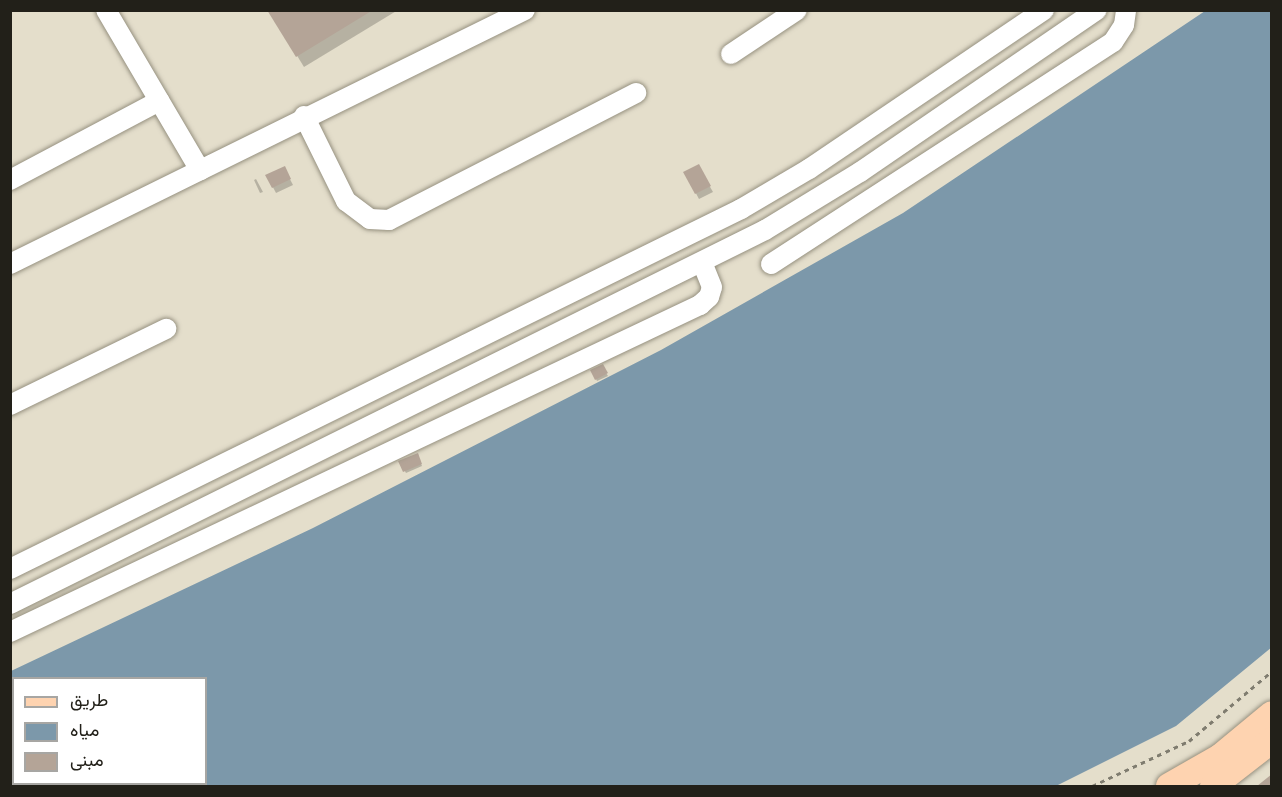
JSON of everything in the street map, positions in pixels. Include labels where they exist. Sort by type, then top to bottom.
[{"type":"main road","points":[[1169,786],[1220,757],[1272,714]]},
{"type":"main road","points":[[1213,786],[1272,740]]},
{"type":"street","points":[[106,10],[200,170]]},
{"type":"street","points":[[10,264],[304,116],[525,10]]},
{"type":"street","points":[[731,54],[797,10]]},
{"type":"street","points":[[10,569],[741,210],[809,169],[1044,10]]},
{"type":"street","points":[[10,604],[702,262],[829,192],[1097,10]]},
{"type":"street","points":[[771,264],[1113,42],[1124,25],[1126,10]]},
{"type":"street","points":[[1042,48],[1062,75]]},
{"type":"street","points":[[304,116],[346,201],[370,219],[389,220],[636,93]]},
{"type":"street","points":[[10,180],[159,101]]},
{"type":"street","points":[[10,632],[118,578],[709,297],[712,281],[702,262]]},
{"type":"street","points":[[624,301],[639,332]]},
{"type":"street","points":[[10,405],[166,329]]},
{"type":"street","points":[[109,556],[118,578]]},
{"type":"street","points":[[31,594],[43,616]]},
{"type":"path","points":[[1092,786],[1189,741],[1272,671]]},
{"type":"water","points":[[1205,11],[1271,11],[1272,647],[1176,726],[1056,786],[11,786],[11,671],[313,528],[661,350],[903,213]]},
{"type":"building","points":[[267,10],[373,10],[296,57]]},
{"type":"building","points":[[699,164],[711,186],[695,194],[683,172]]},
{"type":"building","points":[[285,166],[291,179],[272,188],[265,175]]},
{"type":"building","points":[[603,364],[608,373],[595,380],[590,370]]},
{"type":"building","points":[[418,453],[422,464],[403,472],[398,461]]},
{"type":"building","points":[[1272,774],[1272,786],[1257,786]]}]
